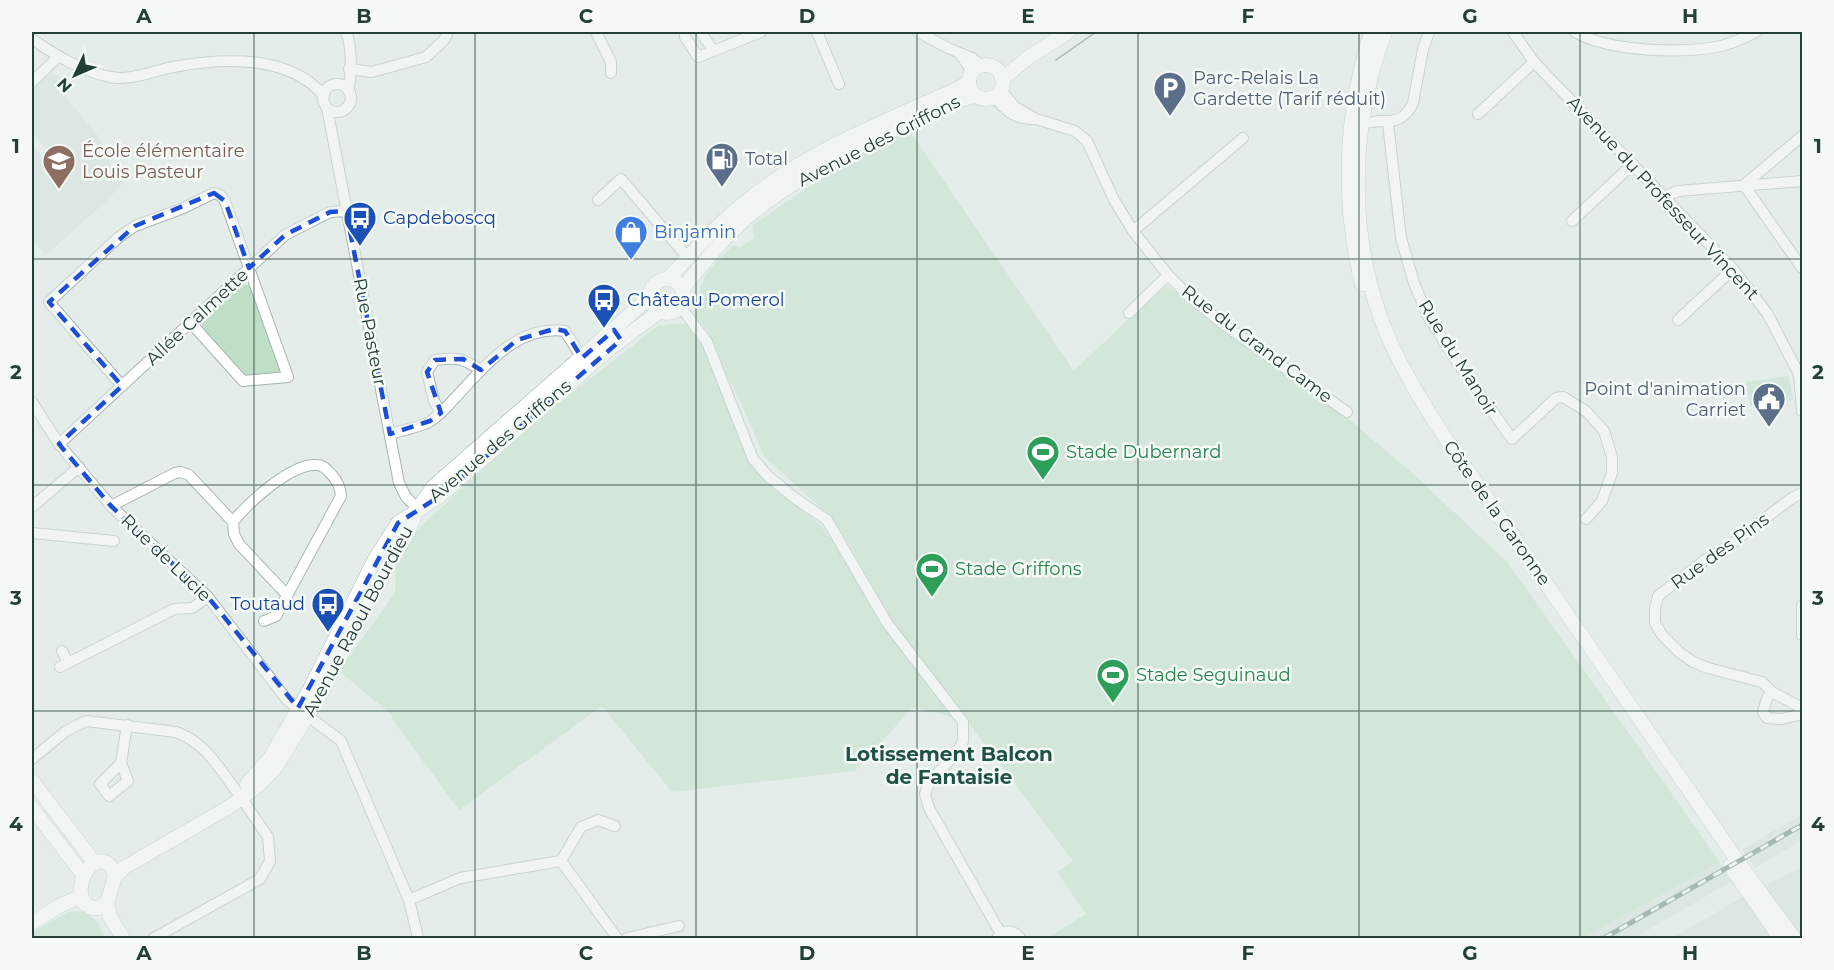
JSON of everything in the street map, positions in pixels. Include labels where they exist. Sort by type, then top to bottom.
[{"type":"street","points":[[346,32],[351,56],[349,69],[351,80],[348,90]]},
{"type":"street","points":[[349,69],[372,72],[426,57],[444,40],[448,32]]},
{"type":"street","points":[[596,32],[611,62],[611,73]]},
{"type":"street","points":[[685,32],[685,37],[698,57],[761,32]]},
{"type":"street","points":[[701,32],[713,51]]},
{"type":"street","points":[[817,32],[839,84]]},
{"type":"street","points":[[918,32],[972,58],[979,72],[971,92],[984,99],[999,89],[998,70],[979,72]]},
{"type":"street","name":"Avenue des Griffons","points":[[999,89],[1029,57],[1068,32]]},
{"type":"street","name":"Côte de la Garonne","points":[[1371,32],[1362,62],[1359,105],[1347,172],[1355,257],[1380,341],[1399,381],[1440,446],[1780,939]]},
{"type":"street","name":"Côte de la Garonne","points":[[1385,32],[1359,105],[1361,123],[1358,172],[1359,211],[1365,255],[1374,296],[1388,337],[1407,376],[1448,442],[1794,939]]},
{"type":"street","points":[[1361,123],[1402,118],[1410,111],[1423,49],[1429,32]]},
{"type":"street","name":"Avenue du Professeur Vincent","points":[[1513,32],[1534,62],[1733,269],[1767,313],[1801,372]]},
{"type":"street","points":[[1575,32],[1603,43],[1659,50],[1691,50],[1723,45],[1756,32]]},
{"type":"street","points":[[32,39],[58,57],[110,77],[210,62],[237,60],[258,63],[295,75],[316,87],[330,90],[343,86],[351,97],[350,105],[344,111],[336,113],[327,108],[330,90],[349,69]]},
{"type":"street","points":[[32,82],[58,57]]},
{"type":"street","name":"Avenue des Griffons","points":[[668,279],[729,216],[776,179],[841,142],[959,88],[979,72],[1029,57]]},
{"type":"street","points":[[1478,114],[1534,62]]},
{"type":"street","name":"Rue du Grand Came","points":[[999,89],[1003,109],[1024,120],[1036,119],[1075,131],[1087,141],[1114,200],[1132,231],[1168,275],[1226,326],[1347,412]]},
{"type":"street","name":"Avenue des Griffons","points":[[682,290],[728,235],[769,200],[924,115],[962,98],[975,96]]},
{"type":"street","points":[[1359,105],[1384,122]]},
{"type":"street","name":"Rue Pasteur","points":[[327,108],[399,483],[406,497],[418,509]]},
{"type":"street","name":"Rue Pasteur","points":[[336,150],[339,122],[344,111]]},
{"type":"street","name":"Rue du Manoir","points":[[1384,122],[1401,238],[1414,283],[1427,314],[1455,359],[1512,439],[1556,398],[1563,397],[1586,411],[1604,431],[1612,457],[1611,473],[1602,501],[1586,519]]},
{"type":"street","points":[[1744,185],[1803,136]]},
{"type":"street","points":[[1132,231],[1243,138]]},
{"type":"street","points":[[1572,221],[1633,164]]},
{"type":"street","points":[[598,200],[621,179],[687,258]]},
{"type":"street","points":[[1664,197],[1678,191],[1803,181]]},
{"type":"street","points":[[1744,185],[1803,268]]},
{"type":"street","points":[[122,386],[49,302],[119,237],[135,226],[181,210],[214,193],[220,195],[225,201],[288,377],[243,381],[190,322]]},
{"type":"street","name":"Allée Calmette","points":[[60,444],[285,235],[330,212],[346,211]]},
{"type":"street","points":[[1678,320],[1733,269]]},
{"type":"street","points":[[1129,313],[1168,275]]},
{"type":"street","points":[[668,279],[676,282],[682,290],[683,298],[680,306],[670,312],[660,311],[652,303],[650,297],[655,284],[668,279]]},
{"type":"street","name":"Avenue des Griffons","points":[[418,509],[440,496],[580,373],[650,297]]},
{"type":"street","points":[[680,306],[707,342],[753,459],[769,477],[796,500],[827,520],[887,622],[963,722],[963,741],[957,753],[930,781],[925,794],[929,808],[999,936],[1013,932],[1020,939]]},
{"type":"street","name":"Avenue des Griffons","points":[[418,509],[433,487],[582,358],[660,311]]},
{"type":"street","points":[[390,434],[430,421],[441,413],[481,370],[517,340],[554,329],[565,331],[582,358]]},
{"type":"street","points":[[441,413],[434,401],[427,372],[435,360],[456,357],[481,370]]},
{"type":"street","points":[[1801,372],[1803,411]]},
{"type":"street","name":"Rue de Lucie","points":[[32,402],[37,421],[60,444],[111,506],[208,597],[287,700],[341,741],[408,900],[418,939]]},
{"type":"street","points":[[233,522],[271,485],[305,466],[324,466],[337,480],[340,488],[341,496],[288,595],[276,616],[264,621]]},
{"type":"street","points":[[32,507],[79,467]]},
{"type":"street","points":[[111,506],[175,473],[181,472],[189,475],[233,522],[234,534],[239,544],[288,595]]},
{"type":"street","name":"Rue des Pins","points":[[1803,493],[1792,498],[1658,596],[1654,608],[1655,622],[1662,635],[1678,652],[1708,668],[1762,682],[1772,692],[1803,708]]},
{"type":"street","name":"Avenue Raoul Bourdieu","points":[[80,897],[86,870],[125,867],[240,795],[276,767],[303,712],[407,534],[418,509]]},
{"type":"street","points":[[32,533],[114,541]]},
{"type":"street","points":[[62,651],[64,665],[174,609],[192,608],[208,597]]},
{"type":"street","points":[[1803,606],[1803,635]]},
{"type":"street","points":[[1772,692],[1763,708],[1767,718],[1774,720],[1803,714]]},
{"type":"street","points":[[32,759],[78,723],[86,721],[176,732],[190,737],[202,746],[240,795],[268,837],[270,861],[260,879],[154,939]]},
{"type":"street","points":[[121,764],[100,784],[110,796],[128,781],[121,764],[126,725]]},
{"type":"street","points":[[32,781],[106,868],[101,905],[116,939]]},
{"type":"street","points":[[32,808],[84,876]]},
{"type":"street","points":[[408,900],[460,878],[561,861],[581,827],[598,820],[615,826]]},
{"type":"street","points":[[561,861],[617,939]]},
{"type":"street","points":[[32,923],[61,905],[80,897],[89,907],[101,905]]},
{"type":"street","points":[[101,905],[123,939]]},
{"type":"street","points":[[627,939],[679,927]]},
{"type":"highlighted area","points":[[214,193],[225,201],[249,268],[285,235],[330,212],[346,211],[390,434],[430,421],[441,413],[427,372],[435,360],[463,359],[481,370],[517,340],[554,329],[565,331],[582,358],[614,330],[621,340],[440,496],[398,523],[298,708],[208,597],[111,506],[59,444],[122,386],[49,302],[135,226]]},
{"type":"shaded area","points":[[50,73],[62,78],[60,81],[63,83],[68,100],[99,137],[113,171],[124,182],[46,255],[32,240],[32,146],[46,161],[46,167],[53,174],[62,166],[32,133],[32,91]]},
{"type":"shaded area","points":[[1802,815],[1802,840],[1755,868],[1742,849]]},
{"type":"shaded area","points":[[1720,862],[1732,881],[1634,938],[1583,938]]},
{"type":"shaded area","points":[[1802,867],[1802,938],[1672,938],[1741,898]]},
{"type":"green space","points":[[909,130],[1074,371],[1165,284],[1344,415],[1419,479],[1508,563],[1720,862],[1583,938],[1047,938],[1086,914],[1057,872],[1073,861],[967,721],[913,707],[855,771],[672,792],[602,706],[459,810],[392,719],[392,715],[339,671],[395,593],[396,550],[529,426],[658,326],[685,323],[701,344],[752,467],[820,525],[887,612],[841,531],[824,511],[764,456],[708,332],[696,316],[704,278],[733,245],[740,247],[754,238],[753,225],[848,162]]},
{"type":"green space","points":[[241,284],[250,285],[281,368],[280,373],[251,378],[245,375],[202,330],[203,319]]},
{"type":"green space","points":[[1789,376],[1793,400],[1750,406],[1746,382]]},
{"type":"green space","points":[[86,911],[98,923],[105,938],[32,938],[32,933],[68,912]]},
{"type":"tram line","points":[[1056,60],[1096,32]]},
{"type":"railway","points":[[1604,938],[1802,825]]},
{"type":"place","name":"Parc-Relais La Gardette (Tarif réduit)","points":[[1170,117]]},
{"type":"place","name":"Total","points":[[722,188]]},
{"type":"place","name":"École élémentaire Louis Pasteur","points":[[59,190]]},
{"type":"place","name":"Capdeboscq","points":[[360,247]]},
{"type":"place","name":"Binjamin","points":[[631,261]]},
{"type":"place","name":"Château Pomerol","points":[[604,329]]},
{"type":"place","name":"Point d'animation Carriet","points":[[1769,428]]},
{"type":"place","name":"Stade Dubernard","points":[[1043,481]]},
{"type":"place","name":"Stade Griffons","points":[[932,598]]},
{"type":"place","name":"Toutaud","points":[[328,633]]},
{"type":"place","name":"Stade Seguinaud","points":[[1113,704]]},
{"type":"district","name":"Lotissement Balcon de Fantaisie","points":[[949,766]]}]
